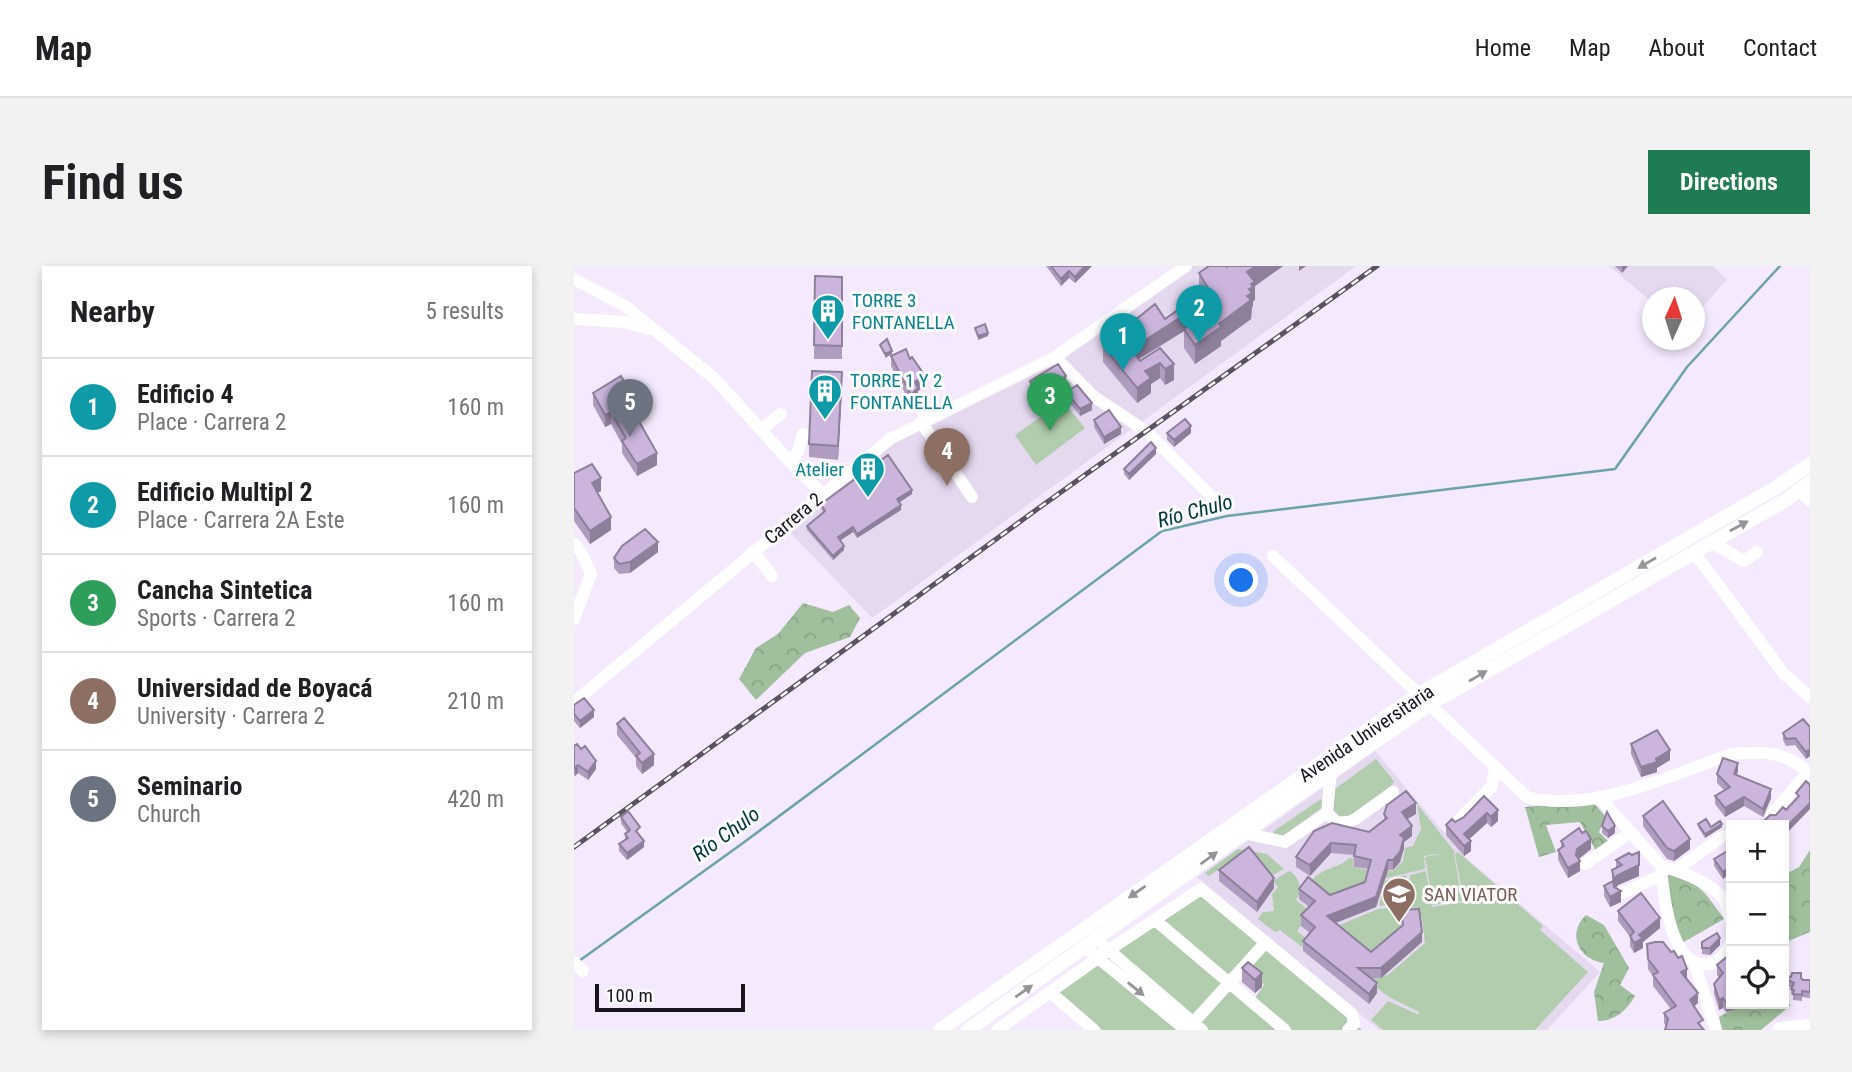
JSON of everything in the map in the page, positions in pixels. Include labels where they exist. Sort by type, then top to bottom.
[{"type":"main road","name":"Avenida Universitaria","points":[[940,1030],[1424,699],[1777,487],[1810,464]]},
{"type":"main road","name":"Avenida Universitaria","points":[[968,1030],[1331,771],[1424,699],[1692,553],[1805,486]]},
{"type":"street","name":"Carrera 2","points":[[574,702],[890,439],[1055,357],[1186,266]]},
{"type":"street","points":[[574,279],[625,306],[715,379],[791,463],[823,494]]},
{"type":"street","points":[[574,319],[624,322],[656,331]]},
{"type":"street","points":[[1055,357],[1093,396],[1147,432],[1212,497]]},
{"type":"street","points":[[919,407],[924,421],[972,497]]},
{"type":"street","points":[[762,429],[781,414]]},
{"type":"street","points":[[791,463],[803,434]]},
{"type":"street","points":[[1805,486],[1810,501]]},
{"type":"street","points":[[1712,541],[1744,561],[1756,552]]},
{"type":"street","points":[[574,544],[581,552],[591,574],[574,619]]},
{"type":"street","points":[[753,551],[772,576]]},
{"type":"street","points":[[1692,553],[1784,674],[1810,697]]},
{"type":"street","points":[[1273,556],[1527,797],[1545,802],[1600,797],[1732,754],[1766,752],[1798,762],[1809,773],[1772,814]]},
{"type":"street","points":[[1458,821],[1492,786],[1495,767]]},
{"type":"street","points":[[1327,813],[1331,771]]},
{"type":"street","points":[[1327,813],[1337,823],[1349,822],[1393,792]]},
{"type":"street","points":[[1600,797],[1662,870],[1665,903],[1678,946],[1688,959],[1711,964],[1720,959],[1728,946]]},
{"type":"street","points":[[1244,833],[1284,842],[1327,813]]},
{"type":"street","points":[[1586,864],[1631,832]]},
{"type":"street","points":[[1676,870],[1723,836]]},
{"type":"street","points":[[1622,893],[1662,870],[1676,870],[1713,888],[1723,899],[1726,907]]},
{"type":"street","points":[[999,1029],[1103,954],[1201,889],[1352,1014],[1354,1024],[1348,1030]]},
{"type":"street","points":[[1155,920],[1285,1030]]},
{"type":"street","points":[[1091,944],[1194,1028],[1265,943]]},
{"type":"street","points":[[1694,962],[1716,1030]]},
{"type":"street","points":[[1050,992],[1094,1030]]},
{"type":"street","points":[[1778,1030],[1810,1026]]},
{"type":"shaded area","points":[[1188,266],[1356,266],[872,618],[788,530],[892,441],[1057,357]]},
{"type":"shaded area","points":[[1609,266],[1712,266],[1727,279],[1705,304],[1705,287],[1642,287],[1642,294]]},
{"type":"shaded area","name":"SAN VIATOR","points":[[1375,751],[1464,856],[1600,972],[1547,1030],[1379,1030],[1197,877]]},
{"type":"green space","points":[[1063,401],[1085,428],[1036,465],[1015,435]]},
{"type":"green space","points":[[803,603],[833,612],[849,605],[860,618],[850,637],[805,653],[756,700],[739,679],[756,648],[778,634]]},
{"type":"green space","points":[[1376,759],[1394,781],[1391,786],[1349,816],[1339,816],[1333,809],[1335,789]]},
{"type":"green space","points":[[1321,799],[1323,807],[1281,837],[1273,837],[1274,831]]},
{"type":"green space","points":[[1592,801],[1606,817],[1599,832],[1611,844],[1596,851],[1580,822],[1546,825],[1556,852],[1539,857],[1525,807]]},
{"type":"green space","points":[[1417,804],[1455,852],[1462,901],[1433,905],[1425,857],[1445,853],[1424,856],[1425,869],[1386,878],[1380,876],[1381,870],[1393,871],[1403,861],[1405,848],[1413,846],[1421,829]]},
{"type":"green space","points":[[1238,849],[1267,854],[1284,869],[1271,876],[1243,853],[1209,876],[1205,873]]},
{"type":"green space","points":[[1810,850],[1810,932],[1789,941],[1789,872],[1799,867]]},
{"type":"green space","points":[[1458,852],[1543,926],[1540,930],[1588,972],[1535,1030],[1383,1030],[1371,1020],[1388,1001],[1419,1015],[1419,1012],[1389,997],[1365,979],[1388,975],[1425,943],[1422,918],[1409,917],[1391,906],[1409,883],[1410,875],[1426,871],[1432,907],[1464,902],[1455,854]]},
{"type":"green space","points":[[1349,858],[1354,858],[1353,867],[1368,870],[1370,867],[1365,892],[1331,903],[1310,885],[1318,875]]},
{"type":"green space","points":[[1289,871],[1299,882],[1301,891],[1296,900],[1306,908],[1304,910],[1309,915],[1297,931],[1308,940],[1302,947],[1280,930],[1275,932],[1258,919],[1263,912],[1274,911],[1272,894],[1278,887],[1273,881]]},
{"type":"green space","points":[[1667,874],[1695,885],[1724,919],[1682,943],[1669,904]]},
{"type":"green space","points":[[1406,875],[1406,880],[1388,905],[1379,906],[1385,881]]},
{"type":"green space","points":[[1200,894],[1260,943],[1228,977],[1161,920]]},
{"type":"green space","points":[[1388,908],[1404,918],[1399,918],[1401,934],[1371,958],[1335,927],[1378,909]]},
{"type":"green space","points":[[1586,915],[1604,925],[1629,968],[1620,985],[1635,996],[1620,1014],[1610,1019],[1598,1021],[1594,992],[1604,963],[1595,961],[1582,952],[1576,938],[1580,922]]},
{"type":"green space","points":[[1154,924],[1223,984],[1193,1018],[1117,949]]},
{"type":"green space","points":[[1269,946],[1362,1030],[1291,1030],[1255,998],[1264,985],[1248,970]]},
{"type":"green space","points":[[1110,954],[1181,1030],[1102,1030],[1058,991]]},
{"type":"green space","points":[[1229,989],[1277,1030],[1209,1030],[1199,1021]]},
{"type":"green space","points":[[1733,1009],[1786,1009],[1761,1030],[1722,1030],[1719,1017]]},
{"type":"building","points":[[1051,266],[1085,266],[1075,277],[1069,271],[1061,279]]},
{"type":"building","points":[[1209,266],[1256,266],[1247,272],[1255,282],[1249,289],[1252,293],[1247,296],[1251,300],[1219,324],[1221,327],[1195,345],[1184,329],[1201,317],[1197,310],[1214,298],[1199,273]]},
{"type":"building","name":"TORRE 3 FONTANELLA","points":[[815,276],[842,277],[842,346],[814,345]]},
{"type":"building","points":[[1192,300],[1197,307],[1131,349],[1140,361],[1160,348],[1174,364],[1165,369],[1160,363],[1145,371],[1151,378],[1137,388],[1103,346],[1155,304],[1165,319]]},
{"type":"building","points":[[985,324],[988,333],[978,336],[975,328]]},
{"type":"building","points":[[887,339],[892,351],[885,354],[880,345]]},
{"type":"building","points":[[906,349],[910,359],[912,357],[925,376],[915,382],[918,388],[911,395],[891,356]]},
{"type":"building","points":[[1058,364],[1066,376],[1039,394],[1030,381]]},
{"type":"building","name":"TORRE 1 Y 2 FONTANELLA","points":[[812,371],[842,372],[838,446],[809,444]]},
{"type":"building","points":[[621,376],[630,392],[624,395],[657,453],[637,464],[622,441],[626,438],[611,412],[605,415],[593,393]]},
{"type":"building","points":[[1077,385],[1092,403],[1080,409],[1067,392]]},
{"type":"building","points":[[1109,410],[1121,427],[1104,437],[1094,420]]},
{"type":"building","points":[[1185,419],[1191,426],[1174,440],[1167,433]]},
{"type":"building","points":[[1151,442],[1156,448],[1129,474],[1124,469]]},
{"type":"building","name":"Atelier","points":[[888,455],[912,490],[897,499],[901,505],[857,534],[853,527],[838,537],[844,546],[833,556],[807,526],[825,511],[821,504]]},
{"type":"building","points":[[592,464],[601,478],[592,483],[611,517],[590,531],[574,508],[574,473]]},
{"type":"building","points":[[645,529],[658,542],[630,562],[619,564],[614,558],[622,546]]},
{"type":"building","points":[[584,698],[594,710],[580,721],[574,714],[574,705]]},
{"type":"building","points":[[624,718],[654,754],[642,763],[636,756],[640,753],[617,724]]},
{"type":"building","points":[[1803,719],[1810,727],[1810,749],[1806,752],[1795,738],[1786,739],[1783,733]]},
{"type":"building","points":[[1657,730],[1670,750],[1656,759],[1657,762],[1641,767],[1631,744]]},
{"type":"building","points":[[577,744],[581,749],[585,746],[596,761],[588,772],[578,765],[574,767],[574,746]]},
{"type":"building","points":[[1723,758],[1738,763],[1734,774],[1771,789],[1763,809],[1744,797],[1725,808],[1715,796],[1730,787],[1717,774]]},
{"type":"building","points":[[1806,781],[1810,785],[1810,803],[1789,824],[1789,820],[1765,820],[1770,815],[1776,815],[1783,807],[1786,810],[1799,796],[1796,793]]},
{"type":"building","points":[[1406,791],[1416,803],[1402,812],[1412,826],[1400,835],[1404,838],[1400,852],[1393,860],[1388,860],[1376,897],[1327,916],[1371,952],[1403,925],[1401,910],[1419,909],[1422,932],[1381,968],[1358,968],[1377,983],[1369,994],[1303,941],[1315,927],[1301,915],[1315,901],[1299,889],[1308,877],[1330,895],[1365,882],[1371,860],[1354,856],[1356,845],[1331,843],[1310,865],[1296,857],[1314,831],[1332,823],[1369,832],[1387,818],[1384,814],[1387,805]]},
{"type":"building","points":[[1484,796],[1498,810],[1491,817],[1487,813],[1464,834],[1471,841],[1464,846],[1446,825],[1452,819],[1455,822],[1464,817]]},
{"type":"building","points":[[1663,801],[1690,839],[1674,851],[1667,848],[1643,816]]},
{"type":"building","points":[[628,811],[640,827],[636,831],[644,841],[627,853],[619,844],[628,838],[625,834],[630,830],[621,817]]},
{"type":"building","points":[[1607,812],[1615,826],[1608,831],[1602,826]]},
{"type":"building","points":[[1706,819],[1711,827],[1720,821],[1722,824],[1705,834],[1698,824]]},
{"type":"building","points":[[1579,828],[1582,833],[1586,831],[1591,839],[1577,849],[1576,855],[1580,861],[1568,868],[1558,850],[1564,846],[1561,841]]},
{"type":"building","points":[[1249,847],[1274,878],[1257,902],[1219,870]]},
{"type":"building","points":[[1639,852],[1639,865],[1614,879],[1612,870],[1622,865],[1616,860],[1629,853],[1632,855]]},
{"type":"building","points":[[1726,852],[1726,870],[1723,872],[1714,859]]},
{"type":"building","points":[[1613,881],[1614,887],[1621,891],[1610,897],[1604,886]]},
{"type":"building","points":[[1641,893],[1660,918],[1639,935],[1643,938],[1634,943],[1630,936],[1634,932],[1618,911]]},
{"type":"building","points":[[1717,933],[1720,938],[1710,948],[1702,948],[1702,942]]},
{"type":"building","points":[[1663,942],[1678,958],[1682,956],[1687,969],[1681,972],[1698,993],[1690,1000],[1703,1020],[1698,1023],[1704,1030],[1665,1030],[1668,1019],[1664,1013],[1676,1006],[1653,975],[1658,972],[1648,959],[1647,944]]},
{"type":"building","points":[[1726,957],[1726,1002],[1723,998],[1719,1000],[1714,984],[1723,973],[1717,965]]},
{"type":"building","points":[[1248,962],[1262,973],[1255,980],[1242,968]]},
{"type":"building","points":[[1792,973],[1801,973],[1803,980],[1810,980],[1810,992],[1793,994],[1794,990],[1791,989],[1794,983],[1789,980]]},
{"type":"waterway","name":"Río Chulo","points":[[579,961],[743,843],[1162,531],[1227,516],[1615,469],[1687,367],[1780,266]]},
{"type":"railway","points":[[574,847],[1036,510],[1377,266]]},
{"type":"place","name":"TORRE 3 FONTANELLA","points":[[828,341]]},
{"type":"place","name":"Edificio Multipl 2","points":[[1199,343]]},
{"type":"place","name":"Edificio 4","points":[[1123,371]]},
{"type":"place","name":"TORRE 1 Y 2 FONTANELLA","points":[[825,421]]},
{"type":"place","name":"Cancha Sintetica","points":[[1050,431]]},
{"type":"place","name":"Seminario","points":[[630,437]]},
{"type":"place","name":"Universidad de Boyacá","points":[[947,486]]},
{"type":"place","name":"Atelier","points":[[868,499]]},
{"type":"place","name":"SAN VIATOR","points":[[1399,924]]}]
